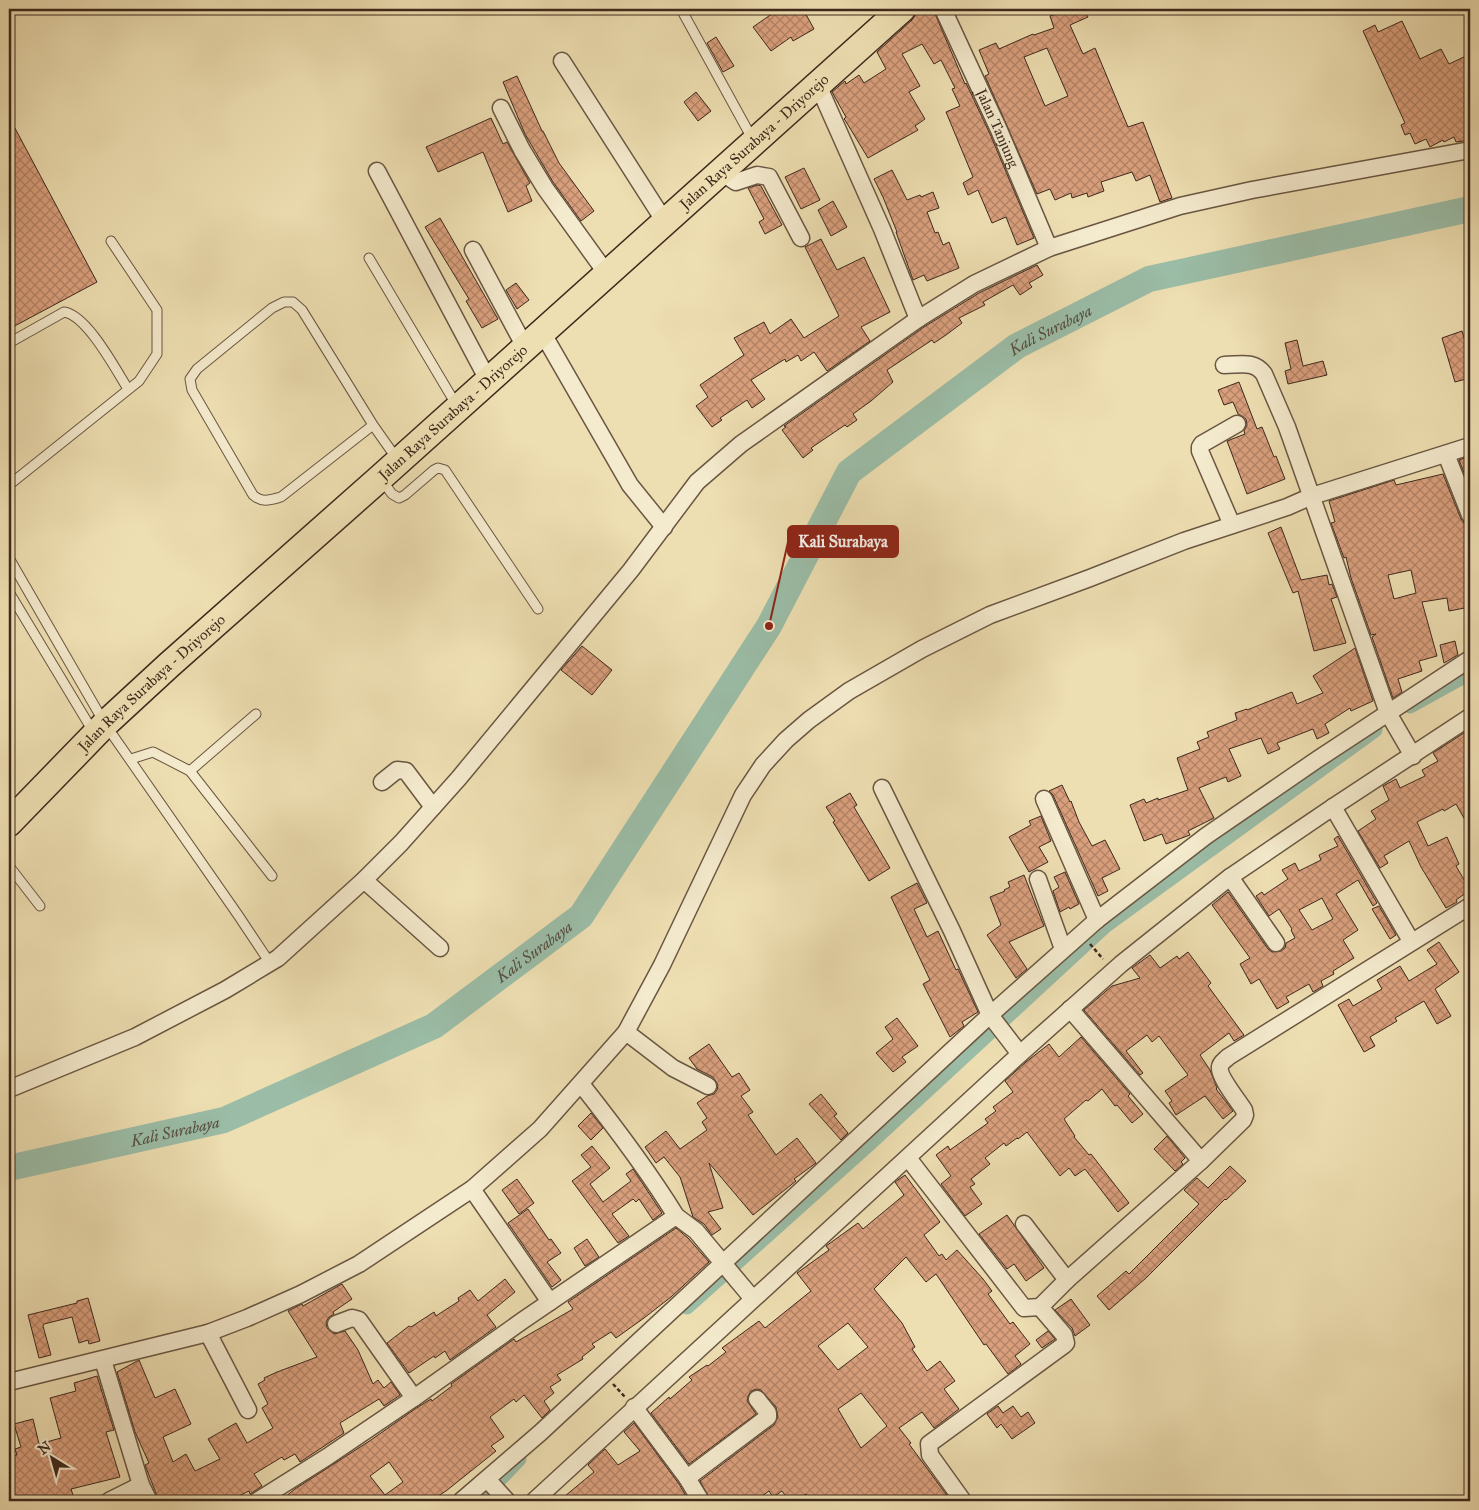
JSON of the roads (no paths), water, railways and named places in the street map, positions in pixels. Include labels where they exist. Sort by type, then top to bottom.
[{"type":"main road","name":"Jalan Raya Surabaya - Driyorejo","points":[[9,823],[100,729],[261,582],[390,469],[902,9]]},
{"type":"street","name":"Jalan Tanjung","points":[[942,9],[999,130],[1050,248]]},
{"type":"street","points":[[562,61],[665,222]]},
{"type":"street","points":[[818,85],[882,229],[918,319]]},
{"type":"street","points":[[501,108],[522,150],[545,188],[607,274]]},
{"type":"street","points":[[9,1089],[135,1037],[225,990],[278,958],[364,880],[433,807],[631,570],[697,482],[741,444],[918,319],[974,284],[1050,248],[1189,204],[1272,186],[1470,150]]},
{"type":"street","points":[[377,171],[488,380]]},
{"type":"street","points":[[721,172],[734,182],[757,175],[768,178],[801,238]]},
{"type":"street","points":[[473,250],[630,485],[664,527]]},
{"type":"street","points":[[1224,365],[1254,364],[1264,374],[1287,427],[1389,715],[1410,749]]},
{"type":"street","points":[[1232,525],[1200,452],[1200,447],[1237,424]]},
{"type":"street","points":[[9,1382],[208,1333],[247,1318],[301,1294],[359,1264],[472,1189],[540,1129],[626,1032],[662,965],[743,795],[763,765],[786,740],[848,691],[922,649],[990,615],[1184,541],[1287,507],[1312,496],[1470,446]]},
{"type":"street","points":[[1446,454],[1470,515]]},
{"type":"street","points":[[461,1501],[489,1481],[991,1018],[1063,949],[1097,920],[1206,836],[1318,759],[1389,715],[1470,659]]},
{"type":"street","points":[[534,1501],[631,1404],[749,1294],[908,1158],[1017,1050],[1070,1009],[1121,964],[1230,877],[1333,807],[1410,749],[1470,717]]},
{"type":"street","points":[[382,782],[397,770],[406,771],[433,807]]},
{"type":"street","points":[[882,788],[952,931],[991,1018],[1017,1050]]},
{"type":"street","points":[[1044,799],[1097,920]]},
{"type":"street","points":[[1333,807],[1411,941]]},
{"type":"street","points":[[1230,877],[1276,943]]},
{"type":"street","points":[[1038,879],[1063,949]]},
{"type":"street","points":[[364,880],[440,948]]},
{"type":"street","points":[[908,1158],[1021,1306],[1024,1308],[1040,1307],[1067,1280],[1201,1162],[1243,1120],[1244,1110],[1222,1077],[1220,1069],[1221,1064],[1228,1057],[1411,941],[1470,906]]},
{"type":"street","points":[[1070,1009],[1201,1162]]},
{"type":"street","points":[[626,1032],[673,1068],[708,1086]]},
{"type":"street","points":[[581,1084],[622,1135],[676,1216],[696,1231],[749,1294]]},
{"type":"street","points":[[472,1189],[550,1302]]},
{"type":"street","points":[[257,1501],[327,1457],[414,1398],[676,1216]]},
{"type":"street","points":[[1024,1224],[1067,1280]]},
{"type":"street","points":[[963,1501],[930,1455],[929,1444],[1066,1343],[1064,1335],[1040,1307]]},
{"type":"street","points":[[336,1324],[352,1318],[359,1320],[414,1398]]},
{"type":"street","points":[[208,1333],[248,1410]]},
{"type":"street","points":[[103,1360],[141,1485],[149,1501]]},
{"type":"street","points":[[687,1478],[768,1417],[768,1413],[757,1399]]},
{"type":"street","points":[[631,1404],[687,1478],[701,1501]]},
{"type":"street","points":[[489,1481],[507,1501]]},
{"type":"street","points":[[109,1501],[141,1485]]},
{"type":"lane","points":[[681,9],[755,142]]},
{"type":"lane","points":[[9,485],[139,381],[157,354],[157,310],[111,241]]},
{"type":"lane","points":[[369,258],[457,407]]},
{"type":"lane","points":[[373,425],[280,498],[266,501],[258,499],[192,390],[190,378],[197,369],[272,308],[284,302],[293,302],[302,310],[373,425],[390,469],[392,494],[399,498],[402,497],[434,470],[438,468],[443,469],[538,608]]},
{"type":"lane","points":[[9,343],[64,312],[70,313],[94,336],[128,389]]},
{"type":"lane","points":[[9,558],[100,729]]},
{"type":"lane","points":[[9,592],[100,729],[131,759],[270,963]]},
{"type":"lane","points":[[190,771],[256,714]]},
{"type":"lane","points":[[131,759],[153,752],[190,771],[272,876]]},
{"type":"lane","points":[[9,866],[40,906]]},
{"type":"waterway","name":"Kali Surabaya","points":[[9,1168],[224,1120],[434,1026],[581,916],[769,626],[849,472],[1017,346],[1149,279],[1470,209]]},
{"type":"waterway","points":[[1410,706],[1470,673]]},
{"type":"waterway","points":[[687,1307],[868,1145],[1105,926],[1375,730]]},
{"type":"waterway","points":[[479,1501],[519,1459]]},
{"type":"place","name":"Kali Surabaya","points":[[769,626]]}]
